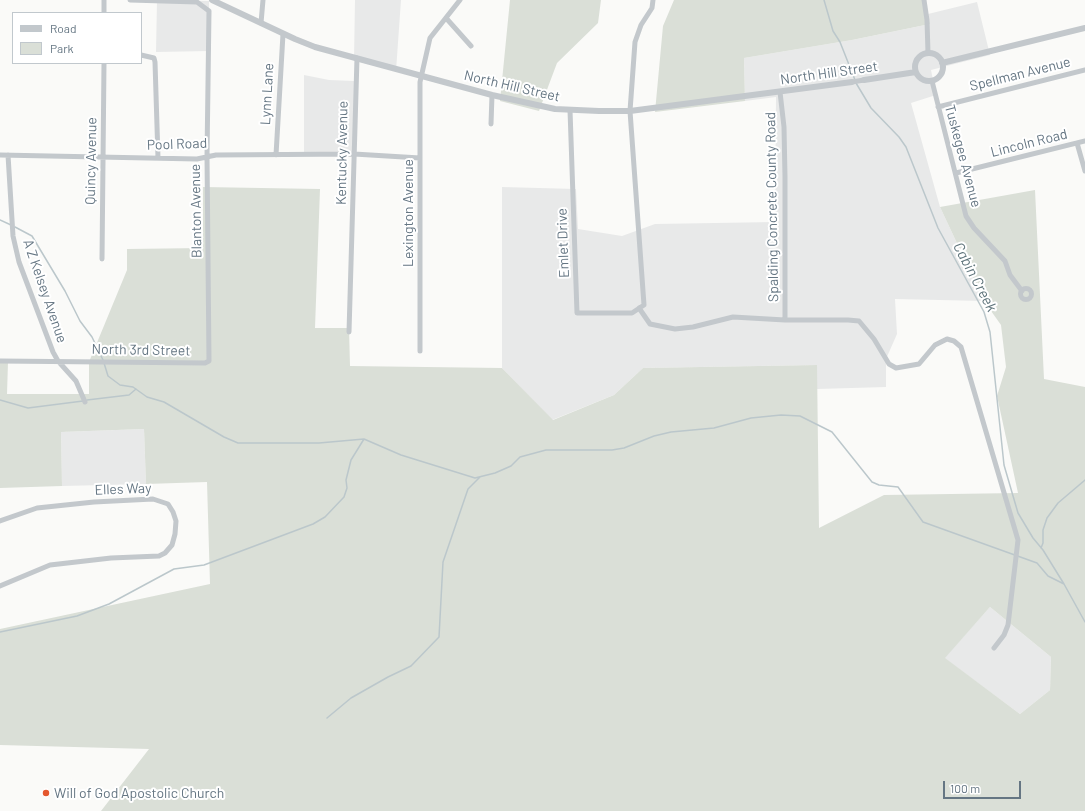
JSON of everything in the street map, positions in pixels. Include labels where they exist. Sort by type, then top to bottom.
[{"type":"street","points":[[104,0],[104,12]]},
{"type":"street","name":"Blanton Avenue","points":[[130,0],[197,2],[209,11],[207,156],[209,362]]},
{"type":"street","name":"North Hill Street","points":[[212,0],[283,34],[310,45],[530,105],[570,110],[630,111],[780,92],[916,72]]},
{"type":"street","points":[[262,23],[263,0]]},
{"type":"street","name":"Lexington Avenue","points":[[420,351],[421,75],[430,38],[460,0]]},
{"type":"street","points":[[654,0],[652,8],[641,25],[635,42],[630,111],[643,277],[644,305],[638,308],[650,324],[676,329],[693,327],[724,318],[733,317],[785,320],[859,321],[874,339],[889,364],[896,368],[919,364],[935,346],[947,339],[954,341],[961,347],[1018,540],[1008,625],[1004,636],[994,648]]},
{"type":"street","points":[[924,0],[927,20],[928,53]]},
{"type":"street","points":[[446,18],[471,46]]},
{"type":"street","points":[[942,63],[1085,28]]},
{"type":"street","name":"Lynn Lane","points":[[276,155],[283,34]]},
{"type":"street","points":[[928,53],[937,56],[942,63],[943,68],[940,76],[932,81],[920,78],[916,72],[917,59],[928,53]]},
{"type":"street","points":[[142,55],[154,58],[158,158]]},
{"type":"street","name":"Kentucky Avenue","points":[[349,332],[356,58]]},
{"type":"street","name":"Quincy Avenue","points":[[102,259],[104,64]]},
{"type":"street","name":"Spellman Avenue","points":[[938,107],[1085,70]]},
{"type":"street","name":"Tuskegee Avenue","points":[[932,81],[966,216],[974,228],[1005,261],[1010,275],[1022,291]]},
{"type":"street","name":"Spalding Concrete County Road","points":[[780,92],[784,127],[785,320]]},
{"type":"street","points":[[491,124],[492,95]]},
{"type":"street","name":"Emlet Drive","points":[[570,110],[577,313],[632,313],[638,308]]},
{"type":"street","name":"Lincoln Road","points":[[956,173],[1085,141]]},
{"type":"street","points":[[1077,143],[1085,171]]},
{"type":"street","name":"Pool Road","points":[[0,154],[197,159],[207,156],[354,154],[420,158]]},
{"type":"street","name":"A Z Kelsey Avenue","points":[[8,155],[13,231],[19,262],[53,352],[58,361],[76,381],[85,402]]},
{"type":"street","name":"North 3rd Street","points":[[0,361],[209,362]]},
{"type":"street","name":"Elles Way","points":[[0,521],[37,508],[94,502],[153,499],[168,504],[176,521],[172,545],[166,553],[159,556],[110,558],[50,565],[0,586]]},
{"type":"shaded area","points":[[142,0],[209,1],[209,51],[156,52],[157,1]]},
{"type":"shaded area","points":[[355,0],[401,0],[396,71],[354,60]]},
{"type":"shaded area","points":[[977,2],[990,55],[931,70],[936,95],[911,103],[940,207],[984,301],[895,299],[897,334],[886,359],[886,387],[817,389],[817,365],[643,368],[614,395],[552,420],[502,368],[502,187],[576,189],[578,229],[622,236],[655,224],[775,222],[776,97],[745,101],[744,58],[852,40],[930,24],[928,14]]},
{"type":"shaded area","points":[[304,75],[329,80],[354,81],[354,155],[304,155]]},
{"type":"shaded area","points":[[144,429],[146,484],[62,486],[61,432]]},
{"type":"shaded area","points":[[990,607],[1051,657],[1050,690],[1020,714],[944,658]]},
{"type":"green space","points":[[510,0],[601,0],[598,23],[557,63],[539,111],[500,101]]},
{"type":"green space","points":[[674,0],[925,0],[930,24],[852,40],[744,58],[745,101],[655,112],[663,26]]},
{"type":"green space","points":[[203,187],[320,189],[315,328],[349,328],[350,366],[502,368],[553,420],[614,395],[643,368],[817,365],[819,528],[884,495],[1018,493],[997,396],[1006,367],[1001,325],[984,301],[940,207],[1035,190],[1044,379],[1085,387],[1085,811],[101,811],[149,749],[0,745],[0,629],[210,584],[207,482],[146,484],[144,429],[61,432],[62,486],[0,488],[0,362],[8,362],[7,394],[89,394],[89,362],[127,270],[127,249],[203,248]],"holes":[[[990,607],[1051,657],[1050,690],[1020,714],[945,658]]]},
{"type":"waterway","name":"Cabin Creek","points":[[824,0],[833,31],[840,42],[855,80]]},
{"type":"waterway","name":"Cabin Creek","points":[[856,83],[871,108],[899,137],[906,147],[938,228],[984,312],[990,332],[1004,465],[1018,513],[1064,584],[1085,622]]},
{"type":"waterway","points":[[0,220],[11,225]]},
{"type":"waterway","points":[[15,227],[32,236],[65,291],[80,321],[92,337],[103,360]]},
{"type":"waterway","points":[[104,363],[108,376],[120,385],[133,387],[147,397],[164,402],[224,437],[238,443],[319,443],[364,439],[401,455],[475,478],[495,473],[511,466],[520,457],[546,450],[612,450],[624,448],[654,436],[671,432],[714,428],[751,418],[781,415],[800,416],[832,432],[872,482],[879,485],[898,487],[923,522],[1037,563],[1048,576],[1064,584]]},
{"type":"waterway","points":[[87,400],[129,395],[136,389]]},
{"type":"waterway","points":[[0,400],[28,408],[83,401]]},
{"type":"waterway","points":[[0,632],[77,616],[109,604],[174,569],[204,565],[313,524],[325,517],[344,497],[347,488],[346,480],[351,460],[364,439]]},
{"type":"waterway","points":[[327,718],[351,698],[411,666],[439,637],[443,562],[468,489],[480,477]]},
{"type":"waterway","points":[[1041,548],[1043,543],[1043,530],[1047,518],[1058,503],[1085,480]]},
{"type":"place","name":"Will of God Apostolic Church","points":[[46,793]]}]
